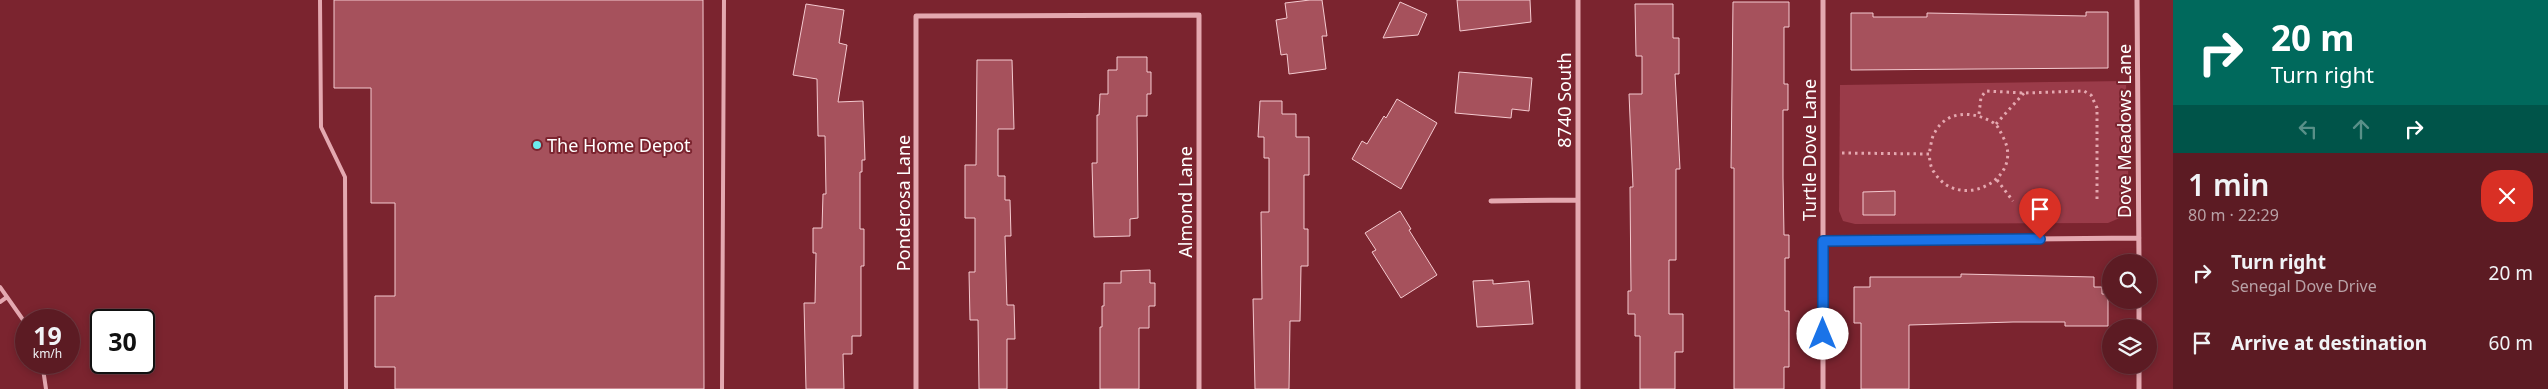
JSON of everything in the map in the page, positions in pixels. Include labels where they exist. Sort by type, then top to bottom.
[{"type":"street","name":"8740 South","points":[[1578,0],[1578,389]]},
{"type":"street","name":"Turtle Dove Lane","points":[[1822,0],[1823,389]]},
{"type":"street","name":"Dove Meadows Lane","points":[[2137,0],[2139,254]]},
{"type":"street","name":"Almond Lane","points":[[916,16],[1199,15],[1199,389]]},
{"type":"street","name":"Ponderosa Lane","points":[[916,16],[916,389]]},
{"type":"street","points":[[1491,201],[1578,200]]},
{"type":"street","points":[[1823,241],[2138,238]]},
{"type":"street","points":[[2139,374],[2139,389]]},
{"type":"lane","points":[[320,0],[321,127],[346,177],[346,389]]},
{"type":"lane","points":[[722,389],[724,0]]},
{"type":"lane","points":[[0,287],[15,309]]},
{"type":"lane","points":[[0,302],[7,297]]},
{"type":"lane","points":[[44,374],[46,389]]},
{"type":"path","points":[[1979,114],[1981,97],[1986,91],[2024,93],[2084,91],[2091,95],[2097,108],[2097,201]]},
{"type":"path","points":[[1996,124],[2024,93]]},
{"type":"path","points":[[1962,114],[1979,114],[1996,124],[2007,144],[2007,161],[1997,180],[1978,190],[1958,190],[1942,182],[1932,171],[1929,154],[1935,132],[1946,118],[1962,114]]},
{"type":"path","points":[[1842,153],[1929,154]]},
{"type":"path","points":[[1997,180],[2013,201]]},
{"type":"shaded area","points":[[2126,81],[2129,208],[2122,217],[2108,223],[1855,224],[1843,221],[1839,211],[1840,85]]},
{"type":"building","name":"The Home Depot","points":[[334,0],[703,0],[704,389],[395,389],[395,367],[375,367],[375,296],[395,296],[395,203],[371,203],[371,88],[334,88]]},
{"type":"building","points":[[1322,0],[1327,36],[1322,36],[1326,69],[1289,74],[1287,54],[1281,55],[1276,20],[1287,18],[1285,3]]},
{"type":"building","points":[[1457,0],[1530,0],[1531,22],[1460,31]]},
{"type":"building","points":[[1400,2],[1427,14],[1418,35],[1383,38]]},
{"type":"building","points":[[1733,2],[1789,2],[1789,27],[1784,27],[1784,84],[1788,84],[1788,110],[1783,110],[1783,178],[1784,235],[1789,235],[1789,258],[1785,258],[1785,311],[1789,311],[1789,367],[1784,367],[1784,389],[1734,389],[1734,168],[1731,168]]},
{"type":"building","points":[[806,4],[844,10],[839,43],[847,45],[838,102],[863,101],[865,160],[862,160],[862,172],[860,172],[860,229],[864,229],[864,266],[861,266],[861,336],[852,336],[852,354],[843,354],[844,389],[806,389],[804,303],[815,303],[816,253],[813,253],[813,228],[822,228],[823,194],[826,194],[825,136],[818,136],[817,79],[793,75]]},
{"type":"building","points":[[1635,4],[1673,4],[1673,38],[1679,38],[1679,74],[1675,74],[1680,169],[1676,169],[1676,260],[1669,260],[1669,314],[1683,314],[1683,352],[1675,352],[1675,389],[1640,389],[1640,336],[1635,336],[1635,314],[1628,314],[1628,291],[1631,291],[1630,187],[1633,187],[1629,94],[1642,94],[1642,56],[1636,56]]},
{"type":"building","points":[[2086,12],[2108,12],[2108,68],[1851,70],[1851,13],[1873,13],[1873,17],[1927,17],[1927,13],[2086,16]]},
{"type":"building","points":[[1117,57],[1147,57],[1147,72],[1151,72],[1151,94],[1147,94],[1147,116],[1137,116],[1138,218],[1130,219],[1130,236],[1094,237],[1092,163],[1097,163],[1097,115],[1099,115],[1100,94],[1108,94],[1108,70],[1117,70]]},
{"type":"building","points":[[977,60],[1012,60],[1014,129],[998,129],[998,176],[1005,176],[1005,200],[1010,200],[1011,236],[1005,236],[1007,305],[1014,305],[1015,339],[1007,339],[1007,389],[979,389],[978,320],[970,320],[969,272],[975,272],[975,218],[965,218],[965,165],[976,165]]},
{"type":"building","points":[[1459,72],[1532,78],[1529,111],[1512,109],[1511,118],[1455,113]]},
{"type":"building","points":[[1397,99],[1437,123],[1401,189],[1352,159],[1362,141],[1367,144]]},
{"type":"building","points":[[1260,101],[1282,101],[1282,114],[1296,114],[1296,137],[1309,137],[1309,175],[1304,175],[1304,229],[1308,229],[1308,266],[1301,266],[1300,321],[1290,321],[1289,389],[1255,389],[1253,299],[1262,299],[1261,212],[1269,212],[1269,158],[1264,158],[1264,137],[1258,137]]},
{"type":"building","points":[[1895,191],[1895,215],[1863,215],[1863,192]]},
{"type":"building","points":[[1400,211],[1411,229],[1409,230],[1437,275],[1401,298],[1372,252],[1376,250],[1365,233]]},
{"type":"building","points":[[1150,270],[1150,283],[1155,283],[1155,306],[1149,306],[1149,328],[1139,328],[1139,389],[1100,389],[1100,327],[1102,327],[1102,306],[1104,306],[1104,283],[1121,283],[1121,271]]},
{"type":"building","points":[[1961,274],[2094,277],[2094,287],[2102,287],[2102,309],[2108,309],[2108,319],[2102,319],[2102,326],[2065,326],[2065,322],[1909,325],[1909,389],[1861,389],[1861,323],[1854,323],[1854,287],[1870,287],[1870,277],[1961,277]]},
{"type":"building","points":[[1493,280],[1493,284],[1529,281],[1533,324],[1477,327],[1473,281]]},
{"type":"place","name":"The Home Depot","points":[[537,145]]},
{"type":"route","points":[[1823,334],[1823,241],[2040,239]]}]
